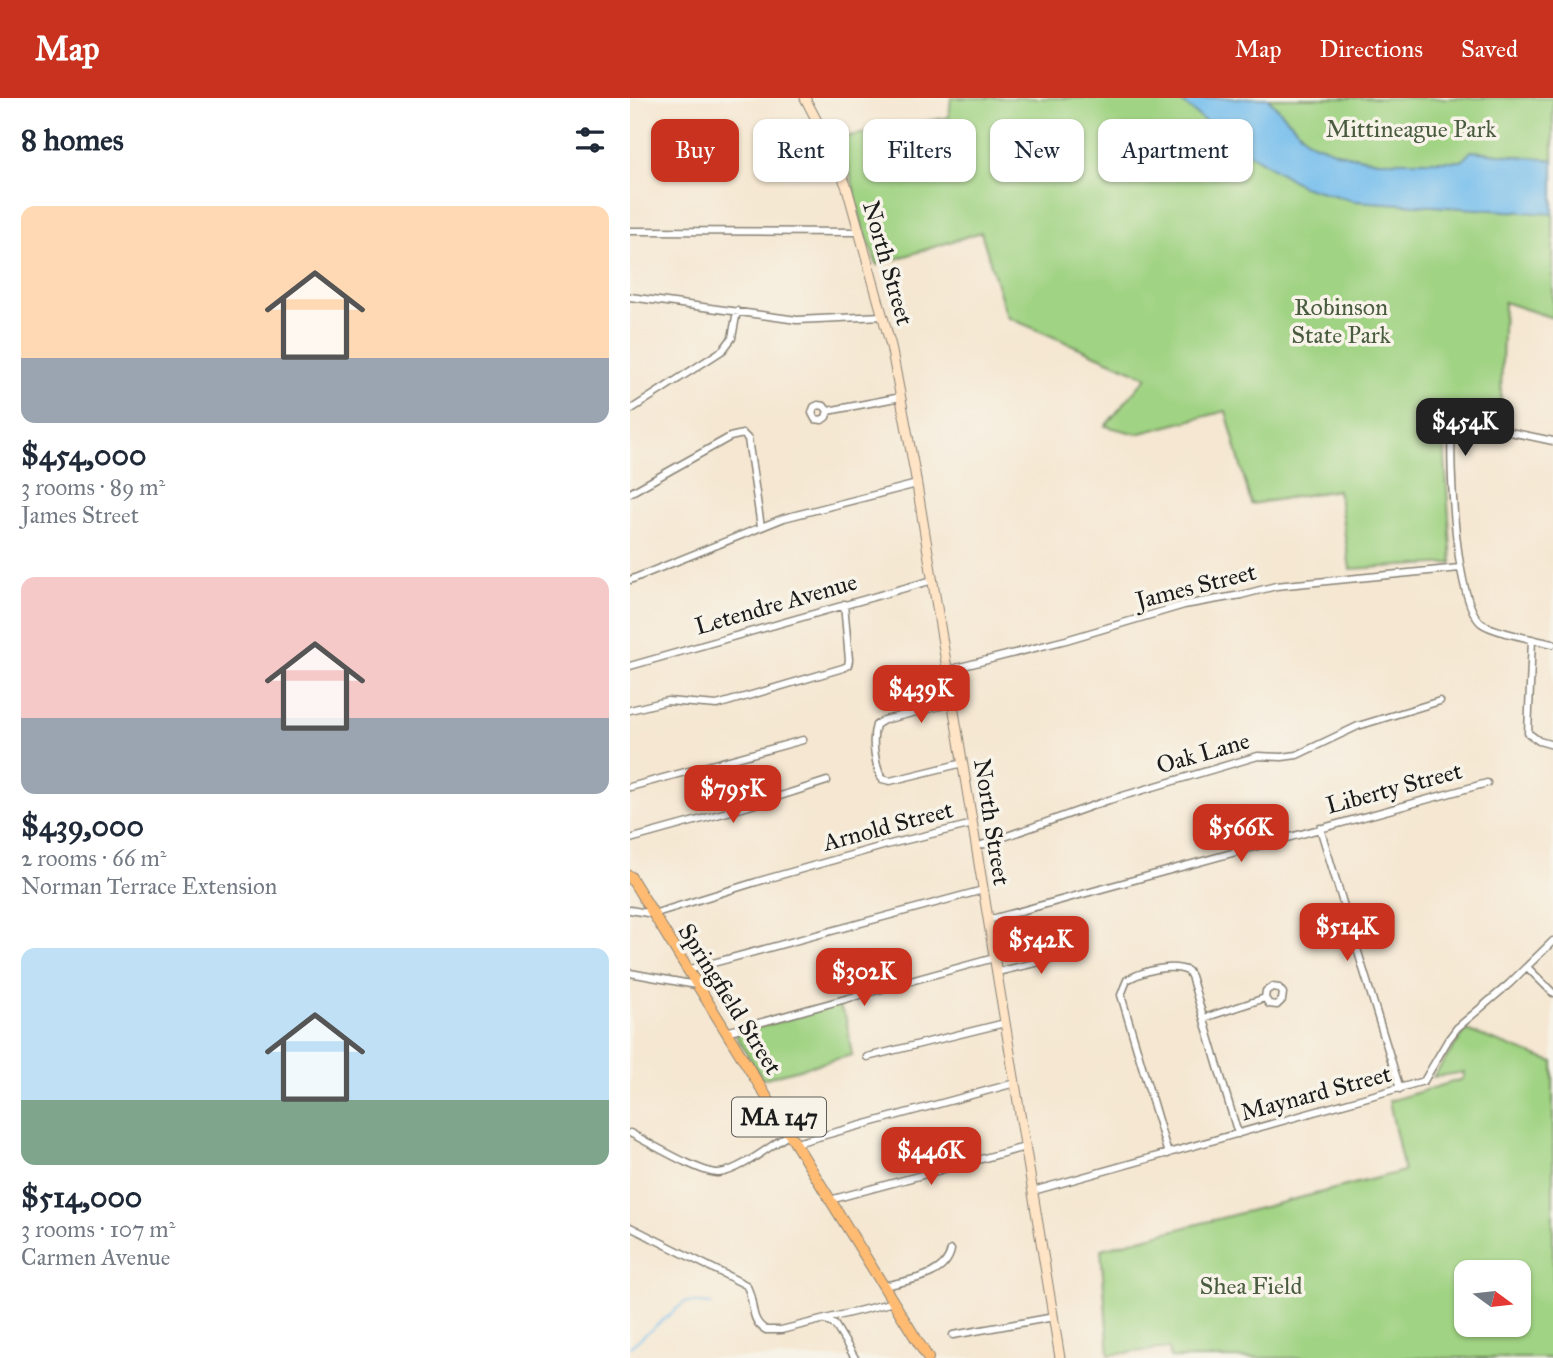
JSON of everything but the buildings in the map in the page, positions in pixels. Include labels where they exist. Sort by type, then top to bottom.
[{"type":"main road","name":"North Street","points":[[804,98],[839,166],[883,316],[901,397],[1060,1358]]},
{"type":"main road","name":"Springfield Street","points":[[630,876],[928,1358]]},
{"type":"street","points":[[630,231],[859,232]]},
{"type":"street","points":[[630,297],[804,320],[883,316]]},
{"type":"street","points":[[630,410],[723,350],[733,335],[737,311]]},
{"type":"street","points":[[828,411],[901,397]]},
{"type":"street","points":[[1553,441],[1462,422],[1452,428],[1451,458],[1460,568],[1475,616],[1484,625],[1553,645]]},
{"type":"street","points":[[630,493],[730,437],[744,434],[748,439],[761,527]]},
{"type":"street","points":[[630,580],[793,516],[917,484]]},
{"type":"street","name":"James Street","points":[[948,670],[1079,637],[1184,605],[1276,586],[1460,568]]},
{"type":"street","name":"Letendre Avenue","points":[[630,666],[933,580]]},
{"type":"street","points":[[630,710],[667,701],[717,705],[843,668],[848,665],[849,660],[844,604]]},
{"type":"street","points":[[1532,639],[1528,733],[1531,737],[1553,745]]},
{"type":"street","name":"Oak Lane","points":[[976,847],[1109,800],[1258,756],[1297,755],[1358,726],[1440,701]]},
{"type":"street","points":[[953,703],[876,725],[873,736],[878,769],[882,779],[890,780],[963,763]]},
{"type":"street","points":[[630,787],[803,740]]},
{"type":"street","points":[[630,839],[827,781]]},
{"type":"street","name":"Liberty Street","points":[[988,920],[1487,783]]},
{"type":"street","name":"Arnold Street","points":[[653,914],[756,882],[973,824]]},
{"type":"street","points":[[1320,828],[1400,1090]]},
{"type":"street","points":[[687,971],[984,890]]},
{"type":"street","points":[[630,910],[653,914]]},
{"type":"street","name":"Maynard Street","points":[[1032,1191],[1424,1082],[1457,1028],[1553,941]]},
{"type":"street","points":[[997,972],[1078,953]]},
{"type":"street","points":[[726,1032],[994,958]]},
{"type":"street","points":[[1527,967],[1553,993]]},
{"type":"street","points":[[1168,1154],[1121,991],[1127,980],[1132,978],[1169,968],[1188,971],[1194,983],[1238,1134]]},
{"type":"street","points":[[630,972],[696,985]]},
{"type":"street","points":[[1204,1018],[1265,998]]},
{"type":"street","points":[[867,1057],[1005,1023]]},
{"type":"street","points":[[630,1133],[702,1170],[717,1173],[793,1139],[1015,1083]]},
{"type":"street","points":[[830,1200],[1025,1147]]},
{"type":"street","points":[[630,1227],[744,1283],[751,1294],[754,1318],[764,1330],[775,1331],[894,1302]]},
{"type":"street","points":[[884,1286],[939,1269],[949,1260],[951,1250]]},
{"type":"street","points":[[954,1335],[1054,1317]]},
{"type":"street","points":[[823,1320],[835,1325],[855,1358]]},
{"type":"street","points":[[846,1344],[849,1358]]},
{"type":"green space","name":"Robinson State Park","points":[[951,98],[1207,98],[1241,119],[1098,119],[1098,182],[1253,182],[1253,126],[1300,155],[1553,186],[1553,318],[1504,302],[1500,423],[1459,415],[1443,426],[1452,563],[1350,569],[1338,490],[1251,504],[1226,411],[1137,434],[1105,426],[1147,377],[1007,317],[981,232],[877,265],[863,228],[849,168],[849,136],[863,133],[863,182],[976,182],[976,119],[939,119],[949,117]]},
{"type":"green space","name":"Mittineague Park","points":[[1268,98],[1553,98],[1553,160],[1472,151],[1462,161],[1378,161],[1342,154],[1308,141]]},
{"type":"green space","points":[[838,1005],[846,1018],[852,1055],[762,1079],[735,1034]]},
{"type":"green space","name":"Shea Field","points":[[1466,1030],[1553,1062],[1553,1358],[1170,1358],[1169,1348],[1109,1355],[1101,1249],[1404,1171],[1389,1101],[1463,1079],[1464,1072],[1433,1077]]},
{"type":"water","points":[[1177,98],[1268,98],[1308,141],[1342,154],[1378,161],[1462,161],[1471,151],[1553,160],[1553,214],[1354,201],[1302,186],[1253,156],[1253,119],[1202,119]]},
{"type":"waterway","points":[[630,1347],[685,1302],[711,1304]]}]
